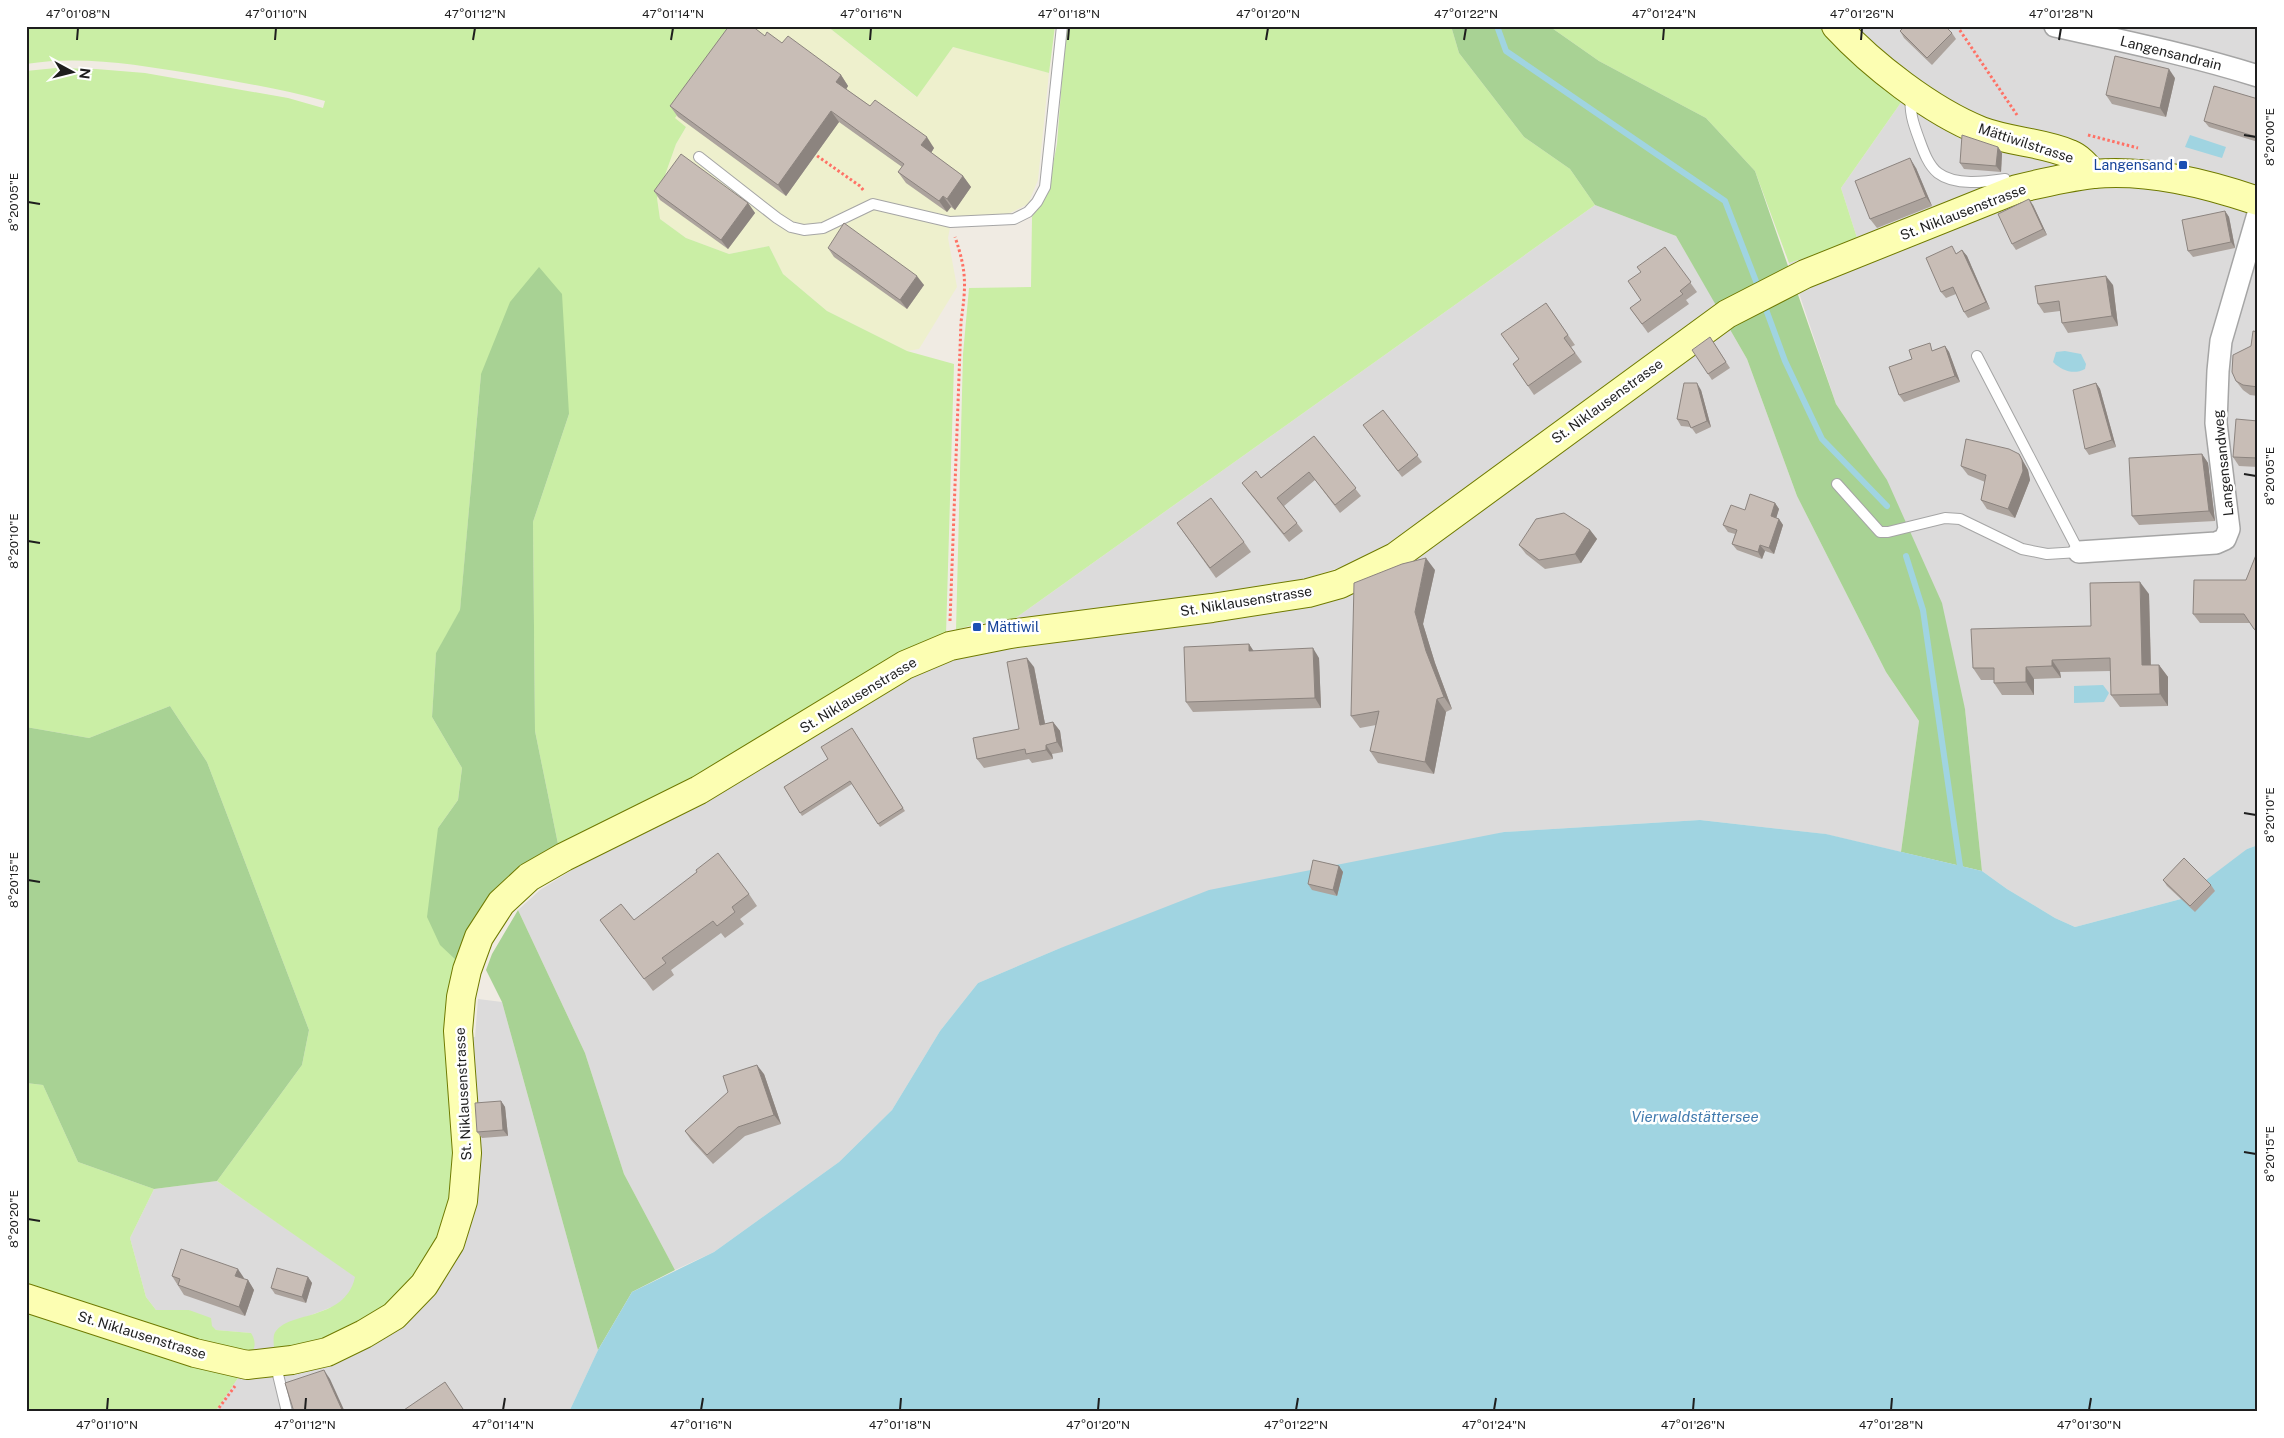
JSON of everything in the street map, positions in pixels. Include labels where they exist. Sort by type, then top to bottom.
[{"type":"street","name":"Mättiwilstrasse","points":[[1836,26],[1911,91],[1933,106],[1982,131],[2071,155],[2084,164],[2093,174]]},
{"type":"street","name":"Langensandrain","points":[[2055,26],[2151,46],[2214,62],[2258,76]]},
{"type":"street","name":"St. Niklausenstrasse","points":[[26,1298],[195,1353],[247,1365],[327,1352],[394,1316],[424,1285],[450,1243],[463,1201],[467,1154],[458,1030],[461,997],[467,970],[479,937],[501,903],[529,877],[564,857],[699,790],[905,665],[950,646],[1010,634],[1253,602],[1308,593],[1340,584],[1395,557],[1727,314],[1805,274],[2010,192],[2053,180],[2093,174],[2141,174],[2171,178],[2234,193],[2258,201]]},
{"type":"street","name":"Langensandweg","points":[[2079,552],[2216,542],[2225,539],[2229,529],[2216,422],[2218,371],[2222,342],[2258,214]]},
{"type":"lane","points":[[699,157],[791,227],[804,230],[823,228],[874,204],[950,222],[1014,219],[1028,212],[1038,202],[1045,187],[1062,26]]},
{"type":"lane","points":[[1911,91],[1909,110],[1912,121],[1926,158],[1937,172],[1950,179],[1978,182],[2006,180],[2010,192]]},
{"type":"lane","points":[[1837,484],[1880,532],[1888,532],[1945,518],[1960,519],[2022,549],[2047,554],[2079,552],[1977,356]]},
{"type":"lane","points":[[275,1361],[286,1412]]},
{"type":"path","points":[[1957,26],[2019,119]]},
{"type":"path","points":[[2084,134],[2141,149]]},
{"type":"path","points":[[807,149],[860,186],[874,204]]},
{"type":"path","points":[[950,222],[964,263],[965,289],[961,322],[950,646]]},
{"type":"shaded area","name":"Langensand","points":[[1851,26],[2258,26],[2258,845],[2247,849],[2215,891],[2195,912],[2181,899],[2075,927],[2055,918],[2007,889],[1982,871],[1965,709],[1887,481],[1836,404],[1789,263],[1858,241],[1841,188],[1902,101],[1910,77]]},
{"type":"shaded area","points":[[1595,205],[1676,236],[1719,309],[1388,547],[1354,563],[1298,581],[1257,590],[1010,622]]},
{"type":"shaded area","points":[[1725,321],[1747,359],[1797,496],[1886,672],[1919,721],[1901,852],[1825,834],[1700,820],[1504,832],[1058,949],[978,983],[940,1031],[892,1110],[839,1162],[714,1252],[675,1270],[624,1174],[585,1053],[518,910],[540,890],[583,863],[685,812],[917,671],[955,659],[984,653],[1302,607]]},
{"type":"shaded area","points":[[478,999],[502,1002],[598,1350],[569,1412],[215,1412],[240,1375],[333,1358],[467,1037],[475,1037]]},
{"type":"shaded area","points":[[217,1181],[356,1277],[352,1291],[337,1305],[280,1327],[274,1351],[250,1355],[251,1333],[216,1330],[189,1310],[156,1310],[146,1297],[130,1238],[154,1189]]},
{"type":"green space","points":[[26,26],[744,26],[675,118],[686,127],[676,144],[657,198],[660,219],[686,238],[729,254],[769,246],[783,274],[827,311],[907,351],[954,364],[946,635],[733,763],[558,844],[535,731],[533,522],[569,414],[481,374],[460,611],[436,654],[432,717],[462,768],[458,800],[438,828],[457,961],[456,1198],[436,1253],[397,1299],[336,1340],[274,1351],[274,1335],[280,1327],[327,1309],[339,1302],[349,1292],[355,1277],[217,1181],[302,1065],[309,1030],[207,762],[170,706],[89,738],[26,727],[26,71],[56,68],[145,73],[288,98],[323,108],[325,101],[194,74],[110,62],[47,61],[26,64]]},
{"type":"green space","points":[[744,26],[827,26],[916,97],[953,47],[1049,73],[1038,180],[1028,204],[1008,214],[952,217],[948,238],[957,287],[919,349],[907,351],[827,311],[783,274],[769,246],[729,254],[686,238],[660,219],[657,198],[676,144],[686,127],[674,118]]},
{"type":"green space","points":[[827,26],[1055,26],[1049,73],[953,47],[917,97]]},
{"type":"green space","points":[[1066,26],[1451,26],[1459,53],[1524,137],[1570,169],[1595,205],[1010,622],[979,623],[956,630],[963,354],[969,288],[1031,287],[1032,217],[1047,194],[1057,144]]},
{"type":"green space","points":[[1451,26],[1549,26],[1599,61],[1706,118],[1755,171],[1836,404],[1887,480],[1942,603],[1965,709],[1982,871],[1901,852],[1919,721],[1886,672],[1797,496],[1747,359],[1676,236],[1595,205],[1570,169],[1524,137],[1459,53]]},
{"type":"green space","points":[[1549,26],[1821,26],[1902,101],[1841,188],[1858,241],[1789,263],[1755,171],[1706,118],[1599,61]]},
{"type":"green space","points":[[539,267],[562,294],[569,414],[533,522],[535,731],[558,844],[518,869],[489,896],[469,927],[457,961],[440,945],[427,917],[438,828],[458,800],[462,768],[432,717],[436,653],[460,610],[481,374],[510,302]]},
{"type":"green space","points":[[170,706],[207,762],[309,1030],[302,1065],[217,1181],[154,1189],[78,1162],[43,1085],[26,1083],[26,727],[89,738]]},
{"type":"green space","points":[[518,910],[585,1053],[624,1174],[675,1270],[632,1292],[598,1350],[502,1002],[486,970],[492,954]]},
{"type":"green space","points":[[26,1083],[43,1085],[78,1162],[154,1189],[130,1238],[146,1297],[156,1310],[189,1310],[211,1318],[212,1326],[216,1330],[251,1333],[255,1344],[250,1355],[26,1290]]},
{"type":"green space","points":[[26,1307],[169,1359],[240,1375],[215,1412],[26,1412]]},
{"type":"water","points":[[2190,135],[2226,147],[2222,158],[2185,147]]},
{"type":"water","points":[[2065,351],[2081,354],[2086,364],[2085,369],[2072,372],[2060,368],[2053,362],[2056,352]]},
{"type":"water","points":[[2103,685],[2109,693],[2104,702],[2074,703],[2074,686]]},
{"type":"water","name":"Vierwaldstättersee","points":[[1700,820],[1826,834],[1982,871],[2007,889],[2055,918],[2075,927],[2181,899],[2247,849],[2258,845],[2258,1412],[569,1412],[598,1350],[632,1292],[714,1252],[839,1162],[892,1110],[940,1031],[978,983],[1058,949],[1209,890],[1504,832]]},
{"type":"building","points":[[729,26],[752,26],[765,36],[767,32],[782,43],[788,36],[841,75],[836,82],[870,106],[875,100],[927,137],[921,145],[963,176],[947,199],[943,196],[939,201],[898,172],[904,164],[831,111],[778,185],[670,106]]},
{"type":"building","points":[[1905,26],[1945,26],[1952,33],[1927,58],[1900,31]]},
{"type":"building","points":[[2115,56],[2169,69],[2160,108],[2106,95]]},
{"type":"building","points":[[2214,86],[2258,99],[2257,137],[2204,121]]},
{"type":"building","points":[[1962,135],[1998,147],[1996,166],[1960,163]]},
{"type":"building","points":[[681,154],[748,203],[721,240],[654,191]]},
{"type":"building","points":[[1910,158],[1926,197],[1870,219],[1855,181]]},
{"type":"building","points":[[2029,199],[2043,229],[2012,244],[1998,214]]},
{"type":"building","points":[[2225,211],[2231,242],[2188,251],[2182,220]]},
{"type":"building","points":[[844,223],[917,276],[900,300],[828,248]]},
{"type":"building","points":[[1952,246],[1956,254],[1962,250],[1986,302],[1964,312],[1953,287],[1941,292],[1926,258]]},
{"type":"building","points":[[1665,247],[1691,282],[1680,291],[1683,294],[1642,324],[1630,308],[1641,300],[1628,281],[1641,272],[1637,267]]},
{"type":"building","points":[[2106,276],[2112,316],[2062,323],[2059,301],[2038,304],[2035,286]]},
{"type":"building","points":[[1546,303],[1568,335],[1564,338],[1575,353],[1528,386],[1513,364],[1519,359],[1501,334]]},
{"type":"building","points":[[2253,331],[2258,332],[2258,387],[2243,385],[2236,381],[2232,372],[2233,355],[2251,346]]},
{"type":"building","points":[[1710,337],[1726,362],[1708,374],[1692,350]]},
{"type":"building","points":[[1930,343],[1932,351],[1945,346],[1955,376],[1899,395],[1889,367],[1912,359],[1909,350]]},
{"type":"building","points":[[1684,383],[1697,383],[1707,421],[1691,428],[1688,421],[1677,419]]},
{"type":"building","points":[[2096,383],[2112,440],[2085,449],[2073,390]]},
{"type":"building","points":[[1383,410],[1418,455],[1398,471],[1363,425]]},
{"type":"building","points":[[2236,419],[2258,421],[2258,458],[2233,457]]},
{"type":"building","points":[[1314,436],[1356,488],[1335,505],[1309,472],[1277,498],[1297,523],[1284,534],[1242,483],[1256,471],[1261,478]]},
{"type":"building","points":[[1966,439],[2009,449],[2019,454],[2022,460],[2023,471],[2008,509],[1981,500],[1986,475],[1961,466]]},
{"type":"building","points":[[2202,454],[2209,511],[2132,516],[2129,458]]},
{"type":"building","points":[[1750,494],[1775,503],[1771,516],[1779,519],[1769,548],[1760,545],[1758,552],[1732,544],[1737,530],[1723,525],[1731,505],[1745,510]]},
{"type":"building","points":[[1211,498],[1244,542],[1210,568],[1177,523]]},
{"type":"building","points":[[1564,513],[1590,530],[1575,554],[1539,560],[1519,545],[1536,519]]},
{"type":"building","points":[[2258,550],[2258,631],[2254,629],[2244,614],[2193,614],[2194,580],[2246,580]]},
{"type":"building","points":[[1426,558],[1415,612],[1426,651],[1444,697],[1437,699],[1425,762],[1370,751],[1379,711],[1351,716],[1354,583],[1402,564]]},
{"type":"building","points":[[2140,582],[2142,665],[2159,665],[2160,694],[2111,695],[2110,658],[2052,660],[2052,666],[2026,667],[2026,682],[1994,683],[1994,668],[1973,668],[1971,629],[2091,626],[2090,583]]},
{"type":"building","points":[[1249,644],[1249,651],[1313,648],[1315,698],[1186,702],[1184,647]]},
{"type":"building","points":[[1027,658],[1040,725],[1053,722],[1057,742],[1046,745],[1046,750],[1026,754],[1025,749],[977,759],[973,738],[1019,729],[1007,662]]},
{"type":"building","points":[[852,728],[903,808],[878,824],[850,781],[800,813],[784,787],[828,759],[821,747]]},
{"type":"building","points":[[718,853],[749,894],[732,907],[735,912],[717,926],[713,921],[662,958],[666,963],[644,979],[600,920],[621,904],[634,920],[697,872],[696,870]]},
{"type":"building","points":[[2184,858],[2211,885],[2190,906],[2163,880]]},
{"type":"building","points":[[1313,860],[1339,866],[1333,890],[1308,884]]},
{"type":"building","points":[[757,1065],[774,1115],[738,1127],[707,1155],[685,1131],[728,1092],[723,1076]]},
{"type":"building","points":[[501,1101],[503,1130],[477,1132],[475,1103]]},
{"type":"building","points":[[181,1249],[238,1269],[235,1276],[248,1280],[239,1307],[178,1285],[180,1279],[172,1276]]},
{"type":"building","points":[[277,1268],[308,1277],[302,1297],[271,1288]]},
{"type":"building","points":[[324,1370],[343,1412],[314,1412],[313,1410],[294,1412],[285,1383]]},
{"type":"building","points":[[445,1382],[465,1412],[401,1412]]},
{"type":"waterway","points":[[1497,26],[1506,51],[1725,201],[1759,289]]},
{"type":"waterway","points":[[1764,304],[1785,361],[1822,439],[1887,506]]},
{"type":"waterway","points":[[1906,556],[1923,610],[1960,866]]},
{"type":"place","name":"Langensand","points":[[2183,165]]},
{"type":"place","name":"Mättiwil","points":[[977,627]]}]
